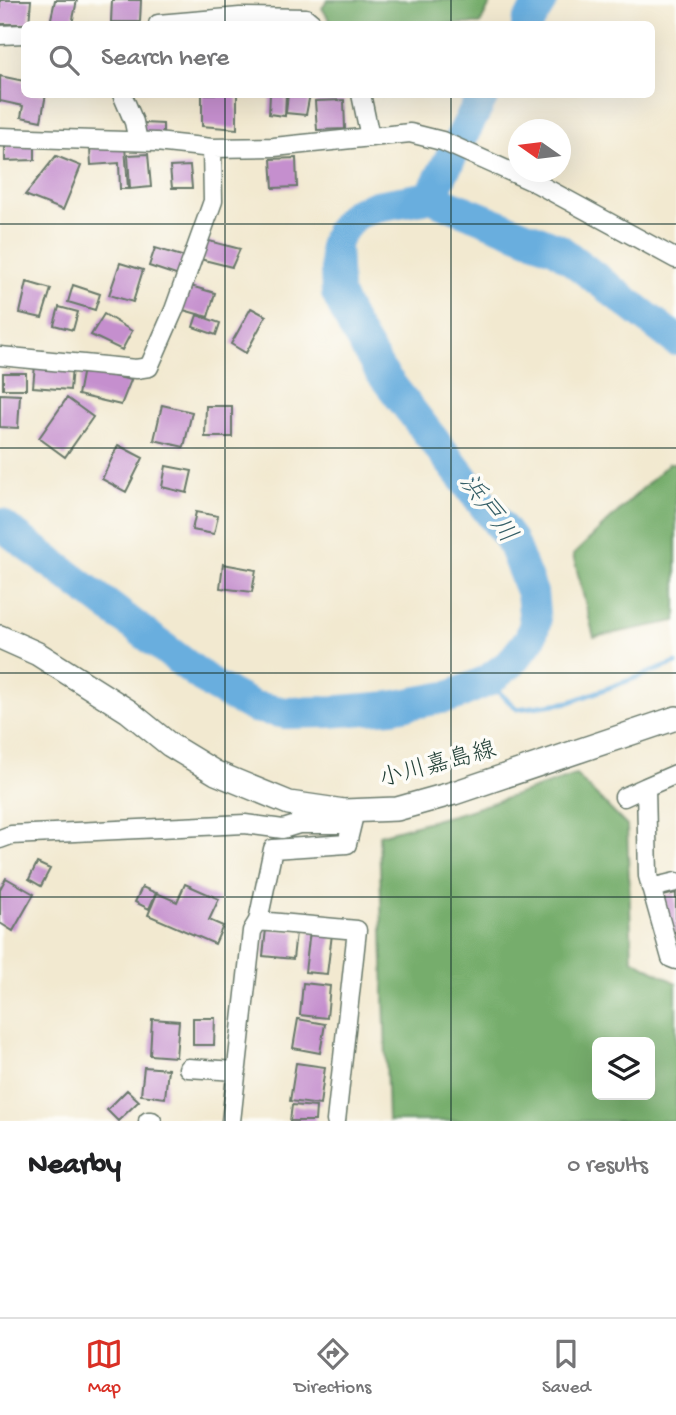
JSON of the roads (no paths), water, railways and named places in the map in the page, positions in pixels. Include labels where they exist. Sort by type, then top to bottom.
[{"type":"main road","name":"小川嘉島線","points":[[0,638],[38,654],[128,711],[170,746],[216,773],[289,803],[300,815],[354,817],[397,808],[454,793],[676,718]]},
{"type":"street","points":[[193,21],[240,17],[306,18],[310,21]]},
{"type":"street","points":[[0,35],[21,34]]},
{"type":"street","points":[[124,98],[134,122],[138,141]]},
{"type":"street","points":[[362,98],[370,137]]},
{"type":"street","points":[[0,137],[138,141],[212,148],[274,147],[410,133],[468,151],[538,184],[676,259]]},
{"type":"street","points":[[0,356],[136,369],[149,366],[174,310],[213,201],[212,148]]},
{"type":"street","points":[[624,797],[676,774]]},
{"type":"street","points":[[646,787],[651,888],[671,958],[676,961]]},
{"type":"street","points":[[0,839],[11,835],[245,824],[283,829],[300,815]]},
{"type":"street","points":[[231,1121],[251,931],[258,921],[273,849],[347,844],[354,817]]},
{"type":"street","points":[[651,888],[676,882]]},
{"type":"street","points":[[258,921],[357,930],[336,1121]]},
{"type":"street","points":[[188,1068],[237,1071]]},
{"type":"waterway","points":[[529,21],[542,0]]},
{"type":"waterway","points":[[430,197],[482,98]]},
{"type":"waterway","name":"浜戸川","points":[[0,524],[214,686],[254,707],[286,713],[328,712],[391,707],[452,696],[487,681],[511,663],[530,639],[535,623],[532,593],[511,540],[380,371],[353,326],[337,293],[335,244],[340,232],[354,215],[376,206],[430,197],[558,249],[676,340]]},
{"type":"waterway","points":[[487,681],[517,709],[570,702],[676,663]]}]
